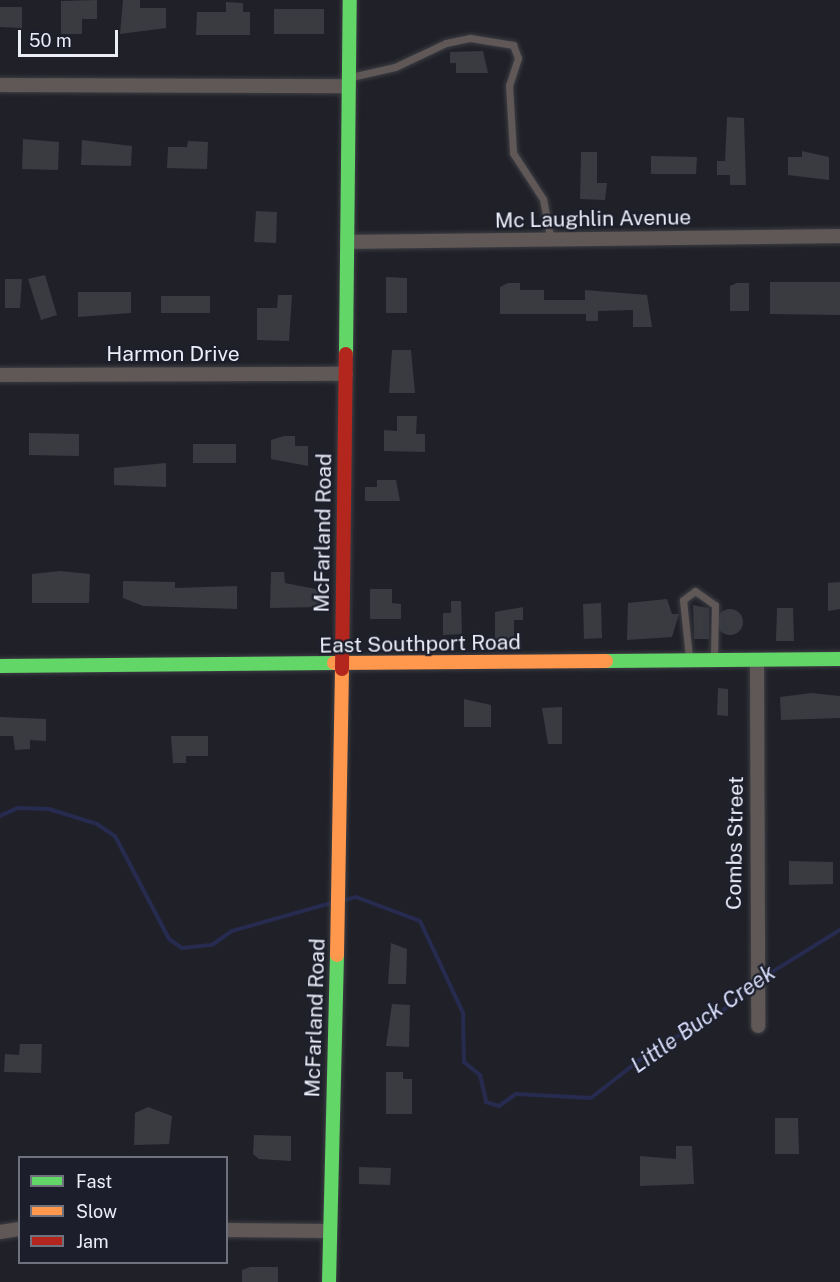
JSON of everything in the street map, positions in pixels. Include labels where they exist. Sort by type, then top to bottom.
[{"type":"street","name":"McFarland Road","points":[[329,1282],[340,865],[350,0]]},
{"type":"street","points":[[0,85],[349,82]]},
{"type":"street","name":"Mc Laughlin Avenue","points":[[347,242],[840,237]]},
{"type":"street","name":"Harmon Drive","points":[[0,375],[346,374]]},
{"type":"street","name":"East Southport Road","points":[[0,666],[343,666],[840,659]]},
{"type":"street","name":"Combs Street","points":[[757,660],[754,960],[758,1026]]},
{"type":"street","points":[[0,1232],[18,1229]]},
{"type":"street","points":[[228,1230],[330,1232]]},
{"type":"lane","points":[[349,82],[470,38],[513,45],[518,58],[509,85],[513,153],[543,199],[552,241]]},
{"type":"lane","points":[[689,662],[683,600],[695,591],[715,605],[714,661]]},
{"type":"building","points":[[97,0],[97,19],[82,19],[82,34],[61,34],[61,1]]},
{"type":"building","points":[[123,0],[140,0],[140,8],[166,8],[166,28],[120,34]]},
{"type":"building","points":[[226,2],[243,3],[243,12],[250,12],[250,35],[196,35],[197,12],[226,12]]},
{"type":"building","points":[[0,7],[22,7],[22,28],[0,27]]},
{"type":"building","points":[[274,9],[324,9],[324,34],[274,34]]},
{"type":"building","points":[[483,51],[488,73],[456,73],[456,63],[450,63],[450,52]]},
{"type":"building","points":[[727,117],[744,118],[746,185],[730,185],[730,175],[717,175],[717,161],[725,161]]},
{"type":"building","points":[[23,139],[59,142],[58,170],[22,169]]},
{"type":"building","points":[[82,140],[132,146],[131,166],[81,165]]},
{"type":"building","points":[[188,141],[208,142],[207,169],[167,168],[168,147],[187,147]]},
{"type":"building","points":[[802,151],[829,157],[829,180],[788,175],[788,157],[802,157]]},
{"type":"building","points":[[581,152],[597,152],[597,183],[607,183],[605,200],[580,199]]},
{"type":"building","points":[[651,156],[697,157],[696,174],[651,174]]},
{"type":"building","points":[[256,211],[277,212],[276,243],[254,242]]},
{"type":"building","points":[[45,275],[57,315],[41,320],[28,279]]},
{"type":"building","points":[[386,277],[407,278],[407,313],[386,313]]},
{"type":"building","points":[[5,279],[22,279],[20,308],[5,308]]},
{"type":"building","points":[[770,282],[840,282],[840,315],[770,314]]},
{"type":"building","points":[[508,283],[520,283],[520,290],[544,290],[544,300],[585,300],[585,290],[647,295],[652,327],[633,327],[633,310],[598,311],[598,321],[586,321],[586,314],[500,314],[500,287]]},
{"type":"building","points":[[737,283],[749,283],[749,311],[730,311],[730,286]]},
{"type":"building","points":[[78,292],[131,292],[131,313],[78,317]]},
{"type":"building","points":[[278,295],[292,295],[289,341],[257,340],[257,308],[277,308]]},
{"type":"building","points":[[161,296],[210,296],[210,313],[161,313]]},
{"type":"building","points":[[392,350],[411,350],[415,393],[389,393]]},
{"type":"building","points":[[397,416],[417,416],[416,434],[425,434],[425,452],[384,451],[384,430],[397,431]]},
{"type":"building","points":[[29,433],[79,434],[79,456],[29,455]]},
{"type":"building","points":[[284,436],[295,436],[295,446],[308,446],[308,466],[271,459],[271,440]]},
{"type":"building","points":[[193,444],[236,444],[236,463],[193,463]]},
{"type":"building","points":[[166,463],[166,487],[114,485],[114,468]]},
{"type":"building","points":[[377,480],[396,480],[400,501],[365,501],[365,487],[377,487]]},
{"type":"building","points":[[60,571],[90,574],[89,603],[32,603],[32,574]]},
{"type":"building","points":[[271,572],[284,572],[285,583],[321,590],[320,607],[270,608]]},
{"type":"building","points":[[123,581],[175,582],[175,588],[237,586],[237,609],[143,606],[123,598]]},
{"type":"building","points":[[840,582],[840,609],[828,611],[828,583]]},
{"type":"building","points":[[370,589],[392,589],[392,603],[401,604],[401,619],[370,619]]},
{"type":"building","points":[[667,599],[672,614],[679,614],[672,637],[627,640],[628,603]]},
{"type":"building","points":[[451,601],[461,601],[462,634],[443,635],[443,613],[451,613]]},
{"type":"building","points":[[601,603],[602,638],[584,639],[583,604]]},
{"type":"building","points":[[693,605],[709,608],[709,639],[694,639]]},
{"type":"building","points":[[523,607],[523,620],[514,620],[514,640],[495,640],[495,612]]},
{"type":"building","points":[[777,608],[793,608],[794,641],[776,641]]},
{"type":"building","points":[[730,609],[739,613],[743,622],[739,631],[730,635],[721,631],[717,622],[721,613]]},
{"type":"building","points":[[718,688],[728,689],[728,716],[717,715]]},
{"type":"building","points":[[811,693],[840,696],[840,718],[781,720],[780,697]]},
{"type":"building","points":[[464,699],[491,705],[491,727],[464,727]]},
{"type":"building","points":[[562,707],[562,744],[548,744],[542,708]]},
{"type":"building","points":[[0,717],[46,719],[46,741],[30,740],[30,749],[15,750],[13,736],[0,736]]},
{"type":"building","points":[[171,736],[208,736],[208,756],[186,756],[186,763],[173,763]]},
{"type":"building","points":[[789,861],[833,862],[833,884],[789,885]]},
{"type":"building","points":[[391,943],[407,949],[406,984],[388,984]]},
{"type":"building","points":[[392,1004],[410,1005],[409,1047],[386,1046]]},
{"type":"building","points":[[20,1044],[42,1044],[41,1073],[4,1072],[5,1054],[19,1055]]},
{"type":"building","points":[[386,1072],[403,1072],[403,1079],[412,1079],[412,1114],[386,1114]]},
{"type":"building","points":[[148,1107],[172,1116],[169,1144],[134,1145],[135,1113]]},
{"type":"building","points":[[775,1118],[798,1118],[799,1154],[775,1154]]},
{"type":"building","points":[[254,1135],[291,1136],[291,1161],[259,1159],[253,1154]]},
{"type":"building","points":[[676,1146],[692,1146],[694,1184],[640,1186],[640,1156],[676,1159]]},
{"type":"building","points":[[359,1167],[391,1168],[390,1185],[359,1184]]},
{"type":"building","points":[[250,1267],[278,1267],[278,1282],[242,1282],[242,1270]]},
{"type":"waterway","name":"Little Buck Creek","points":[[0,816],[18,808],[49,809],[97,824],[115,836],[169,939],[182,948],[212,945],[232,931],[331,903]]},
{"type":"waterway","name":"Little Buck Creek","points":[[345,900],[356,897],[420,921],[463,1013],[464,1062],[480,1075],[486,1102],[499,1106],[516,1094],[591,1098],[655,1048],[718,1015],[755,982]]},
{"type":"waterway","name":"Little Buck Creek","points":[[762,978],[840,930]]},
{"type":"traffic: fast","points":[[346,354],[350,0]]},
{"type":"traffic: fast","points":[[606,661],[840,659]]},
{"type":"traffic: fast","points":[[0,666],[334,663]]},
{"type":"traffic: fast","points":[[329,1282],[337,955]]},
{"type":"traffic: slow","points":[[334,663],[606,661]]},
{"type":"traffic: slow","points":[[337,955],[342,669]]},
{"type":"traffic: jam","points":[[342,669],[346,354]]}]
